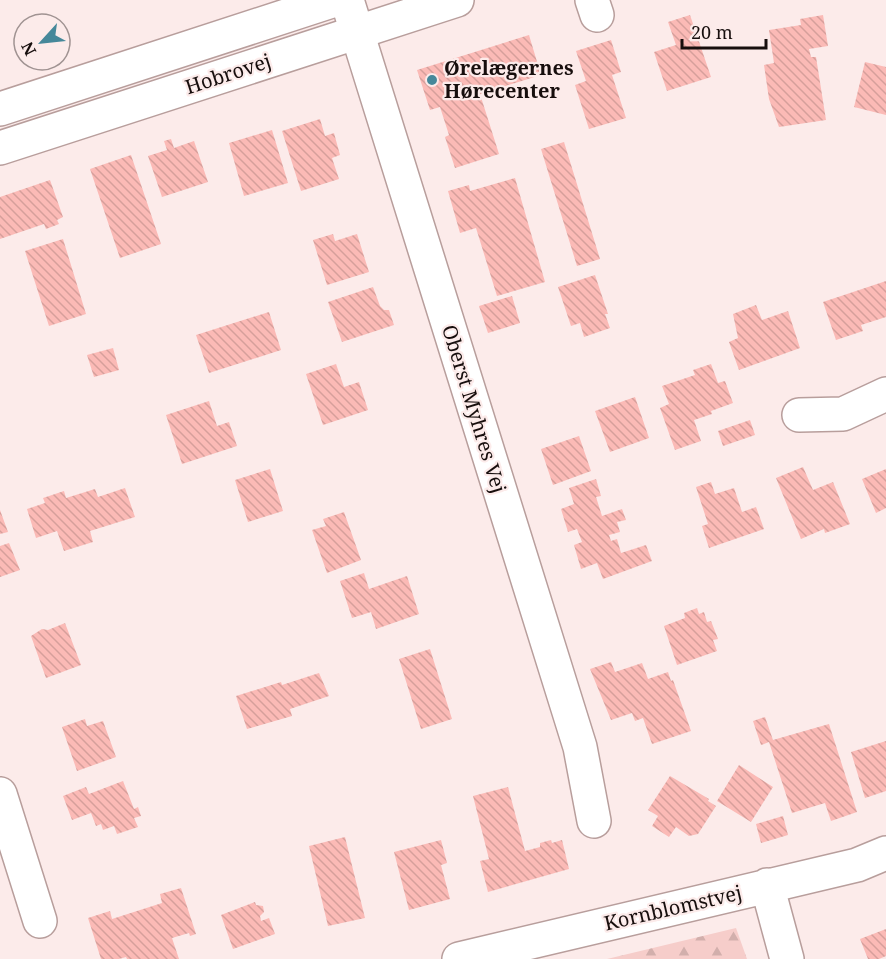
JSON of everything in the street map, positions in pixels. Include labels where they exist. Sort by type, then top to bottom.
[{"type":"street","name":"Hobrovej","points":[[0,109],[335,0]]},
{"type":"street","name":"Oberst Myhres Vej","points":[[347,0],[580,747],[594,820]]},
{"type":"street","name":"Hobrovej","points":[[0,148],[457,0]]},
{"type":"street","points":[[799,415],[843,414],[886,394]]},
{"type":"street","points":[[0,794],[40,921]]},
{"type":"street","name":"Kornblomstvej","points":[[459,959],[858,865],[886,853]]},
{"type":"street","points":[[767,885],[787,959]]},
{"type":"green space","points":[[736,928],[747,959],[607,959]]},
{"type":"building","points":[[690,15],[711,77],[667,91],[654,52],[676,45],[668,22]]},
{"type":"building","points":[[823,15],[828,46],[809,49],[811,57],[816,57],[826,120],[779,127],[769,99],[764,65],[774,63],[769,30],[801,25],[800,19]]},
{"type":"building","points":[[529,35],[541,75],[480,94],[499,154],[455,168],[445,137],[449,135],[440,107],[430,110],[417,70]]},
{"type":"building","points":[[611,40],[621,72],[612,75],[626,118],[589,129],[575,85],[586,81],[576,51]]},
{"type":"building","points":[[865,62],[886,67],[886,115],[854,107]]},
{"type":"building","points":[[320,119],[325,136],[334,133],[340,155],[332,158],[339,179],[301,191],[282,131]]},
{"type":"building","points":[[272,130],[288,183],[244,196],[229,143]]},
{"type":"building","points":[[171,139],[174,148],[194,141],[208,182],[162,197],[148,156],[167,150],[164,141]]},
{"type":"building","points":[[564,142],[600,259],[577,266],[541,149]]},
{"type":"building","points":[[131,155],[161,244],[120,258],[90,169]]},
{"type":"building","points":[[515,178],[545,282],[497,296],[476,228],[460,233],[448,191],[469,185],[470,191]]},
{"type":"building","points":[[50,180],[63,217],[57,220],[59,224],[46,229],[44,224],[0,239],[0,197]]},
{"type":"building","points":[[333,234],[335,241],[357,234],[369,272],[327,285],[313,240]]},
{"type":"building","points":[[63,239],[86,314],[49,326],[25,251]]},
{"type":"building","points":[[595,275],[608,314],[605,314],[610,328],[584,337],[580,323],[571,326],[558,287]]},
{"type":"building","points":[[886,281],[886,317],[861,325],[863,331],[836,340],[823,302]]},
{"type":"building","points":[[373,287],[380,306],[384,310],[389,310],[394,325],[342,342],[328,302]]},
{"type":"building","points":[[512,296],[520,323],[488,333],[479,306]]},
{"type":"building","points":[[756,305],[762,320],[788,311],[800,348],[739,370],[729,342],[738,338],[733,314]]},
{"type":"building","points":[[269,312],[281,350],[209,373],[196,335]]},
{"type":"building","points":[[113,348],[119,370],[94,377],[87,355]]},
{"type":"building","points":[[336,364],[344,387],[359,382],[368,410],[323,425],[306,374]]},
{"type":"building","points":[[711,364],[718,383],[725,381],[733,403],[694,420],[701,441],[675,450],[660,408],[669,404],[662,386],[695,375],[693,370]]},
{"type":"building","points":[[635,397],[649,438],[610,452],[595,411]]},
{"type":"building","points":[[209,401],[217,426],[229,422],[237,446],[182,464],[166,415]]},
{"type":"building","points":[[750,420],[755,435],[723,446],[718,431]]},
{"type":"building","points":[[579,436],[591,471],[553,485],[541,449]]},
{"type":"building","points":[[803,467],[813,490],[833,482],[850,524],[825,533],[824,529],[801,539],[776,478]]},
{"type":"building","points":[[270,469],[283,511],[248,522],[235,480]]},
{"type":"building","points":[[886,469],[886,508],[876,513],[862,479]]},
{"type":"building","points":[[596,479],[601,496],[596,497],[602,516],[622,509],[626,520],[617,522],[620,532],[609,535],[611,541],[617,539],[621,553],[646,545],[652,561],[603,579],[597,563],[581,569],[574,545],[582,542],[577,529],[568,532],[561,509],[574,504],[569,488]]},
{"type":"building","points":[[711,482],[715,494],[734,488],[742,512],[756,507],[764,529],[709,548],[702,526],[708,524],[696,487]]},
{"type":"building","points":[[125,488],[135,517],[90,531],[93,542],[64,551],[57,531],[36,538],[27,509],[45,503],[43,498],[64,491],[66,498],[95,489],[98,497]]},
{"type":"building","points":[[0,510],[8,532],[0,534]]},
{"type":"building","points":[[344,512],[361,560],[327,573],[312,530],[326,526],[323,519]]},
{"type":"building","points":[[9,543],[20,570],[0,577],[0,546]]},
{"type":"building","points":[[364,573],[369,589],[407,576],[419,614],[376,629],[371,612],[352,618],[340,581]]},
{"type":"building","points":[[697,608],[699,614],[704,612],[707,622],[711,621],[718,639],[713,640],[717,651],[677,665],[664,626],[685,618],[684,613]]},
{"type":"building","points":[[65,623],[81,665],[46,678],[31,636],[42,629],[48,630]]},
{"type":"building","points":[[430,649],[452,719],[421,729],[399,659]]},
{"type":"building","points":[[611,662],[615,672],[642,663],[648,679],[668,672],[691,731],[652,744],[643,718],[635,721],[632,713],[611,720],[590,669]]},
{"type":"building","points":[[319,673],[329,696],[290,709],[292,716],[247,729],[236,696]]},
{"type":"building","points":[[765,717],[773,740],[829,724],[857,812],[831,821],[825,803],[792,813],[769,742],[761,745],[753,721]]},
{"type":"building","points":[[85,719],[87,726],[103,721],[116,757],[77,771],[62,727]]},
{"type":"building","points":[[886,741],[886,791],[865,798],[851,752]]},
{"type":"building","points":[[739,765],[773,787],[751,822],[717,801]]},
{"type":"building","points":[[670,776],[709,799],[708,801],[716,806],[698,834],[689,836],[676,827],[669,837],[652,826],[658,816],[648,810]]},
{"type":"building","points":[[123,781],[134,809],[138,807],[141,816],[134,818],[138,827],[117,834],[114,826],[103,830],[101,824],[96,826],[91,813],[72,820],[63,796],[86,787],[89,794]]},
{"type":"building","points":[[508,787],[525,851],[540,847],[540,843],[562,840],[569,869],[488,892],[480,861],[489,859],[473,796]]},
{"type":"building","points":[[783,816],[788,835],[761,843],[756,824]]},
{"type":"building","points":[[345,837],[365,918],[328,926],[309,846]]},
{"type":"building","points":[[441,840],[447,863],[441,865],[450,899],[409,910],[394,852]]},
{"type":"building","points":[[181,888],[196,934],[190,936],[189,933],[172,938],[179,959],[127,959],[126,957],[101,959],[88,918],[110,911],[112,919],[162,903],[160,894]]},
{"type":"building","points":[[255,902],[256,905],[263,906],[261,921],[269,918],[275,934],[233,949],[221,915]]},
{"type":"building","points":[[886,929],[886,956],[879,959],[868,959],[860,939]]},
{"type":"place","name":"Ørelægernes Hørecenter","points":[[432,80]]}]
